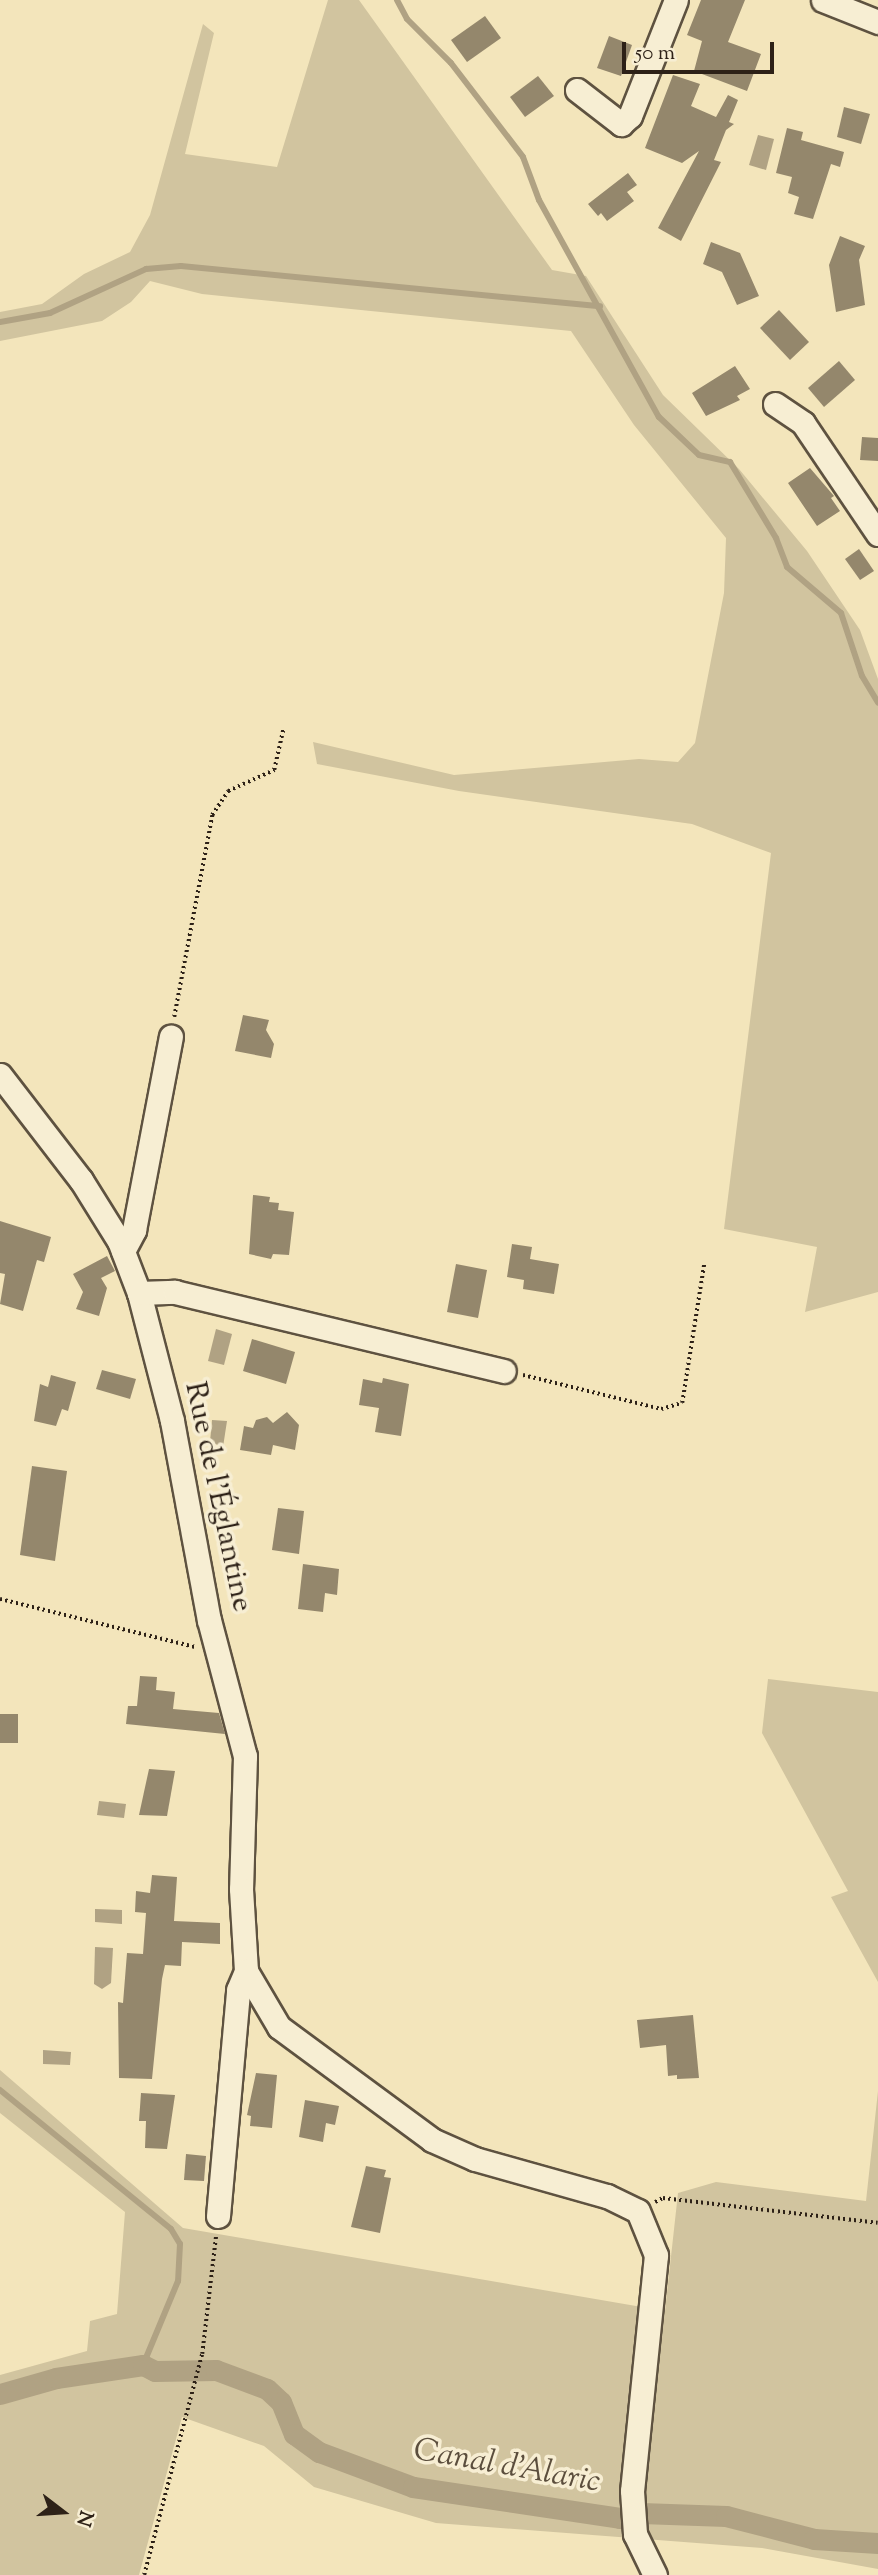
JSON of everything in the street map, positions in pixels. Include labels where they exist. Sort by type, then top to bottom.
[{"type":"street","points":[[577,90],[621,124],[631,117],[676,0]]},
{"type":"street","points":[[823,0],[878,22]]},
{"type":"street","points":[[775,404],[803,423],[878,534]]},
{"type":"street","points":[[123,1251],[134,1230],[171,1036]]},
{"type":"street","name":"Rue de l'Églantine","points":[[0,1076],[81,1180],[123,1251],[139,1293],[172,1422],[209,1619],[245,1756],[241,1889],[246,1971],[238,1990],[218,2216]]},
{"type":"street","points":[[139,1293],[175,1292],[504,1371]]},
{"type":"street","name":"Rue de l'Églantine","points":[[246,1971],[279,2027],[432,2140],[475,2159],[607,2196],[638,2211]]},
{"type":"street","points":[[638,2211],[656,2255],[632,2491],[635,2534],[655,2575]]},
{"type":"path","points":[[171,1036],[212,815],[228,791],[274,770],[283,730]]},
{"type":"path","points":[[504,1371],[661,1409],[682,1403],[704,1264]]},
{"type":"path","points":[[0,1599],[220,1653]]},
{"type":"path","points":[[638,2211],[663,2198],[878,2223]]},
{"type":"path","points":[[144,2575],[202,2354],[218,2216]]},
{"type":"shaded area","points":[[328,0],[359,0],[552,270],[586,276],[663,395],[739,469],[807,551],[860,630],[878,679],[878,1292],[805,1312],[817,1247],[724,1229],[771,853],[692,824],[459,791],[317,764],[313,742],[454,775],[639,759],[678,762],[695,743],[724,593],[726,538],[634,425],[571,331],[202,294],[150,281],[131,302],[102,321],[0,341],[0,312],[42,304],[84,274],[130,252],[150,215],[203,24],[214,33],[185,154],[277,167]]},
{"type":"shaded area","points":[[758,135],[774,139],[766,170],[749,165]]},
{"type":"shaded area","points":[[216,1329],[232,1334],[224,1365],[208,1361]]},
{"type":"shaded area","points":[[212,1420],[227,1421],[223,1447],[210,1442]]},
{"type":"shaded area","points":[[768,1679],[878,1692],[878,1982],[831,1897],[848,1891],[762,1733]]},
{"type":"shaded area","points":[[99,1801],[126,1804],[124,1818],[97,1815]]},
{"type":"shaded area","points":[[95,1909],[122,1910],[122,1924],[95,1922]]},
{"type":"shaded area","points":[[95,1947],[113,1948],[111,1983],[102,1989],[94,1984]]},
{"type":"shaded area","points":[[43,2050],[71,2052],[70,2065],[43,2064]]},
{"type":"shaded area","points":[[0,2070],[183,2228],[665,2311],[678,2193],[716,2182],[866,2201],[878,2091],[878,2569],[762,2548],[436,2523],[314,2487],[264,2446],[182,2417],[139,2575],[0,2575],[0,2375],[87,2351],[90,2321],[117,2314],[125,2212],[0,2113]]},
{"type":"building","points":[[701,0],[745,0],[728,42],[761,54],[747,91],[694,71],[702,41],[687,35]]},
{"type":"building","points":[[485,16],[501,38],[467,62],[451,40]]},
{"type":"building","points":[[609,36],[632,45],[621,76],[597,68]]},
{"type":"building","points":[[673,75],[700,84],[691,106],[716,117],[728,95],[738,100],[729,122],[734,124],[726,130],[714,160],[721,162],[681,241],[658,228],[699,151],[682,163],[645,148]]},
{"type":"building","points":[[538,76],[554,96],[525,117],[510,97]]},
{"type":"building","points":[[844,107],[870,114],[861,144],[837,137]]},
{"type":"building","points":[[787,128],[803,132],[801,140],[844,152],[840,167],[831,164],[813,219],[794,214],[799,197],[788,193],[792,177],[776,173]]},
{"type":"building","points":[[628,173],[637,185],[627,192],[634,201],[607,221],[601,213],[598,216],[588,204]]},
{"type":"building","points":[[840,236],[865,246],[859,260],[865,305],[836,312],[829,265]]},
{"type":"building","points":[[711,242],[740,253],[759,296],[737,305],[722,272],[703,264]]},
{"type":"building","points":[[779,310],[809,342],[790,360],[760,328]]},
{"type":"building","points":[[839,361],[855,380],[824,407],[808,388]]},
{"type":"building","points":[[735,366],[750,389],[737,396],[740,400],[706,416],[692,393]]},
{"type":"building","points":[[862,437],[878,438],[878,461],[860,460]]},
{"type":"building","points":[[810,468],[834,496],[831,498],[840,511],[817,526],[788,483]]},
{"type":"building","points":[[859,549],[874,571],[860,580],[845,559]]},
{"type":"building","points":[[243,1015],[269,1020],[266,1030],[274,1044],[271,1058],[235,1051]]},
{"type":"building","points":[[253,1195],[270,1197],[269,1202],[279,1203],[278,1210],[294,1212],[289,1255],[273,1254],[271,1259],[249,1254]]},
{"type":"building","points":[[0,1221],[51,1237],[44,1262],[37,1260],[23,1311],[0,1304],[5,1274],[0,1273]]},
{"type":"building","points":[[512,1244],[532,1247],[530,1259],[559,1264],[554,1294],[523,1289],[524,1280],[507,1277]]},
{"type":"building","points":[[107,1256],[115,1271],[101,1278],[107,1288],[99,1316],[76,1309],[83,1292],[73,1274]]},
{"type":"building","points":[[456,1264],[487,1270],[478,1318],[447,1312]]},
{"type":"building","points":[[252,1339],[295,1352],[286,1384],[243,1371]]},
{"type":"building","points":[[102,1370],[136,1379],[130,1399],[96,1389]]},
{"type":"building","points":[[51,1375],[76,1382],[68,1411],[62,1409],[56,1426],[34,1421],[40,1384],[48,1387]]},
{"type":"building","points":[[383,1378],[409,1384],[401,1436],[375,1432],[379,1408],[359,1405],[363,1379],[382,1383]]},
{"type":"building","points":[[287,1412],[299,1425],[295,1450],[273,1445],[271,1455],[240,1450],[244,1426],[253,1428],[256,1420],[267,1417],[273,1423]]},
{"type":"building","points":[[32,1466],[67,1471],[55,1561],[20,1555]]},
{"type":"building","points":[[278,1508],[304,1511],[299,1554],[272,1550]]},
{"type":"building","points":[[303,1564],[339,1569],[337,1595],[325,1593],[323,1612],[298,1609]]},
{"type":"building","points":[[140,1676],[157,1677],[156,1690],[175,1692],[173,1709],[219,1713],[225,1734],[126,1724],[128,1706],[137,1706]]},
{"type":"building","points":[[0,1714],[18,1714],[18,1743],[0,1743]]},
{"type":"building","points":[[149,1769],[175,1771],[167,1816],[139,1815]]},
{"type":"building","points":[[152,1875],[177,1877],[174,1921],[220,1923],[220,1944],[182,1942],[181,1966],[165,1965],[152,2079],[119,2078],[118,2002],[123,2003],[127,1953],[143,1954],[146,1913],[135,1912],[136,1891],[150,1893]]},
{"type":"building","points":[[693,2015],[699,2078],[677,2079],[677,2075],[668,2076],[666,2045],[640,2048],[637,2020]]},
{"type":"building","points":[[256,2073],[277,2075],[272,2128],[250,2126],[251,2116],[247,2115]]},
{"type":"building","points":[[141,2093],[175,2095],[167,2149],[145,2148],[146,2121],[139,2121]]},
{"type":"building","points":[[305,2100],[339,2106],[335,2125],[326,2123],[323,2142],[299,2137]]},
{"type":"building","points":[[186,2154],[206,2156],[204,2181],[184,2180]]},
{"type":"building","points":[[366,2166],[386,2170],[384,2177],[391,2178],[380,2233],[351,2227]]},
{"type":"waterway","points":[[397,0],[407,19],[451,63],[523,157],[539,200],[659,417],[699,455],[730,462],[776,538],[787,567],[841,613],[862,676],[878,703]]},
{"type":"waterway","points":[[0,322],[50,313],[146,269],[181,266],[600,306]]},
{"type":"waterway","points":[[0,2090],[171,2229],[180,2244],[178,2281],[143,2365]]},
{"type":"waterway","name":"Canal d'Alaric","points":[[0,2394],[56,2378],[143,2365],[155,2371],[216,2370],[267,2389],[281,2402],[294,2434],[319,2452],[413,2487],[620,2518],[641,2513],[726,2516],[814,2539],[878,2543]]}]
